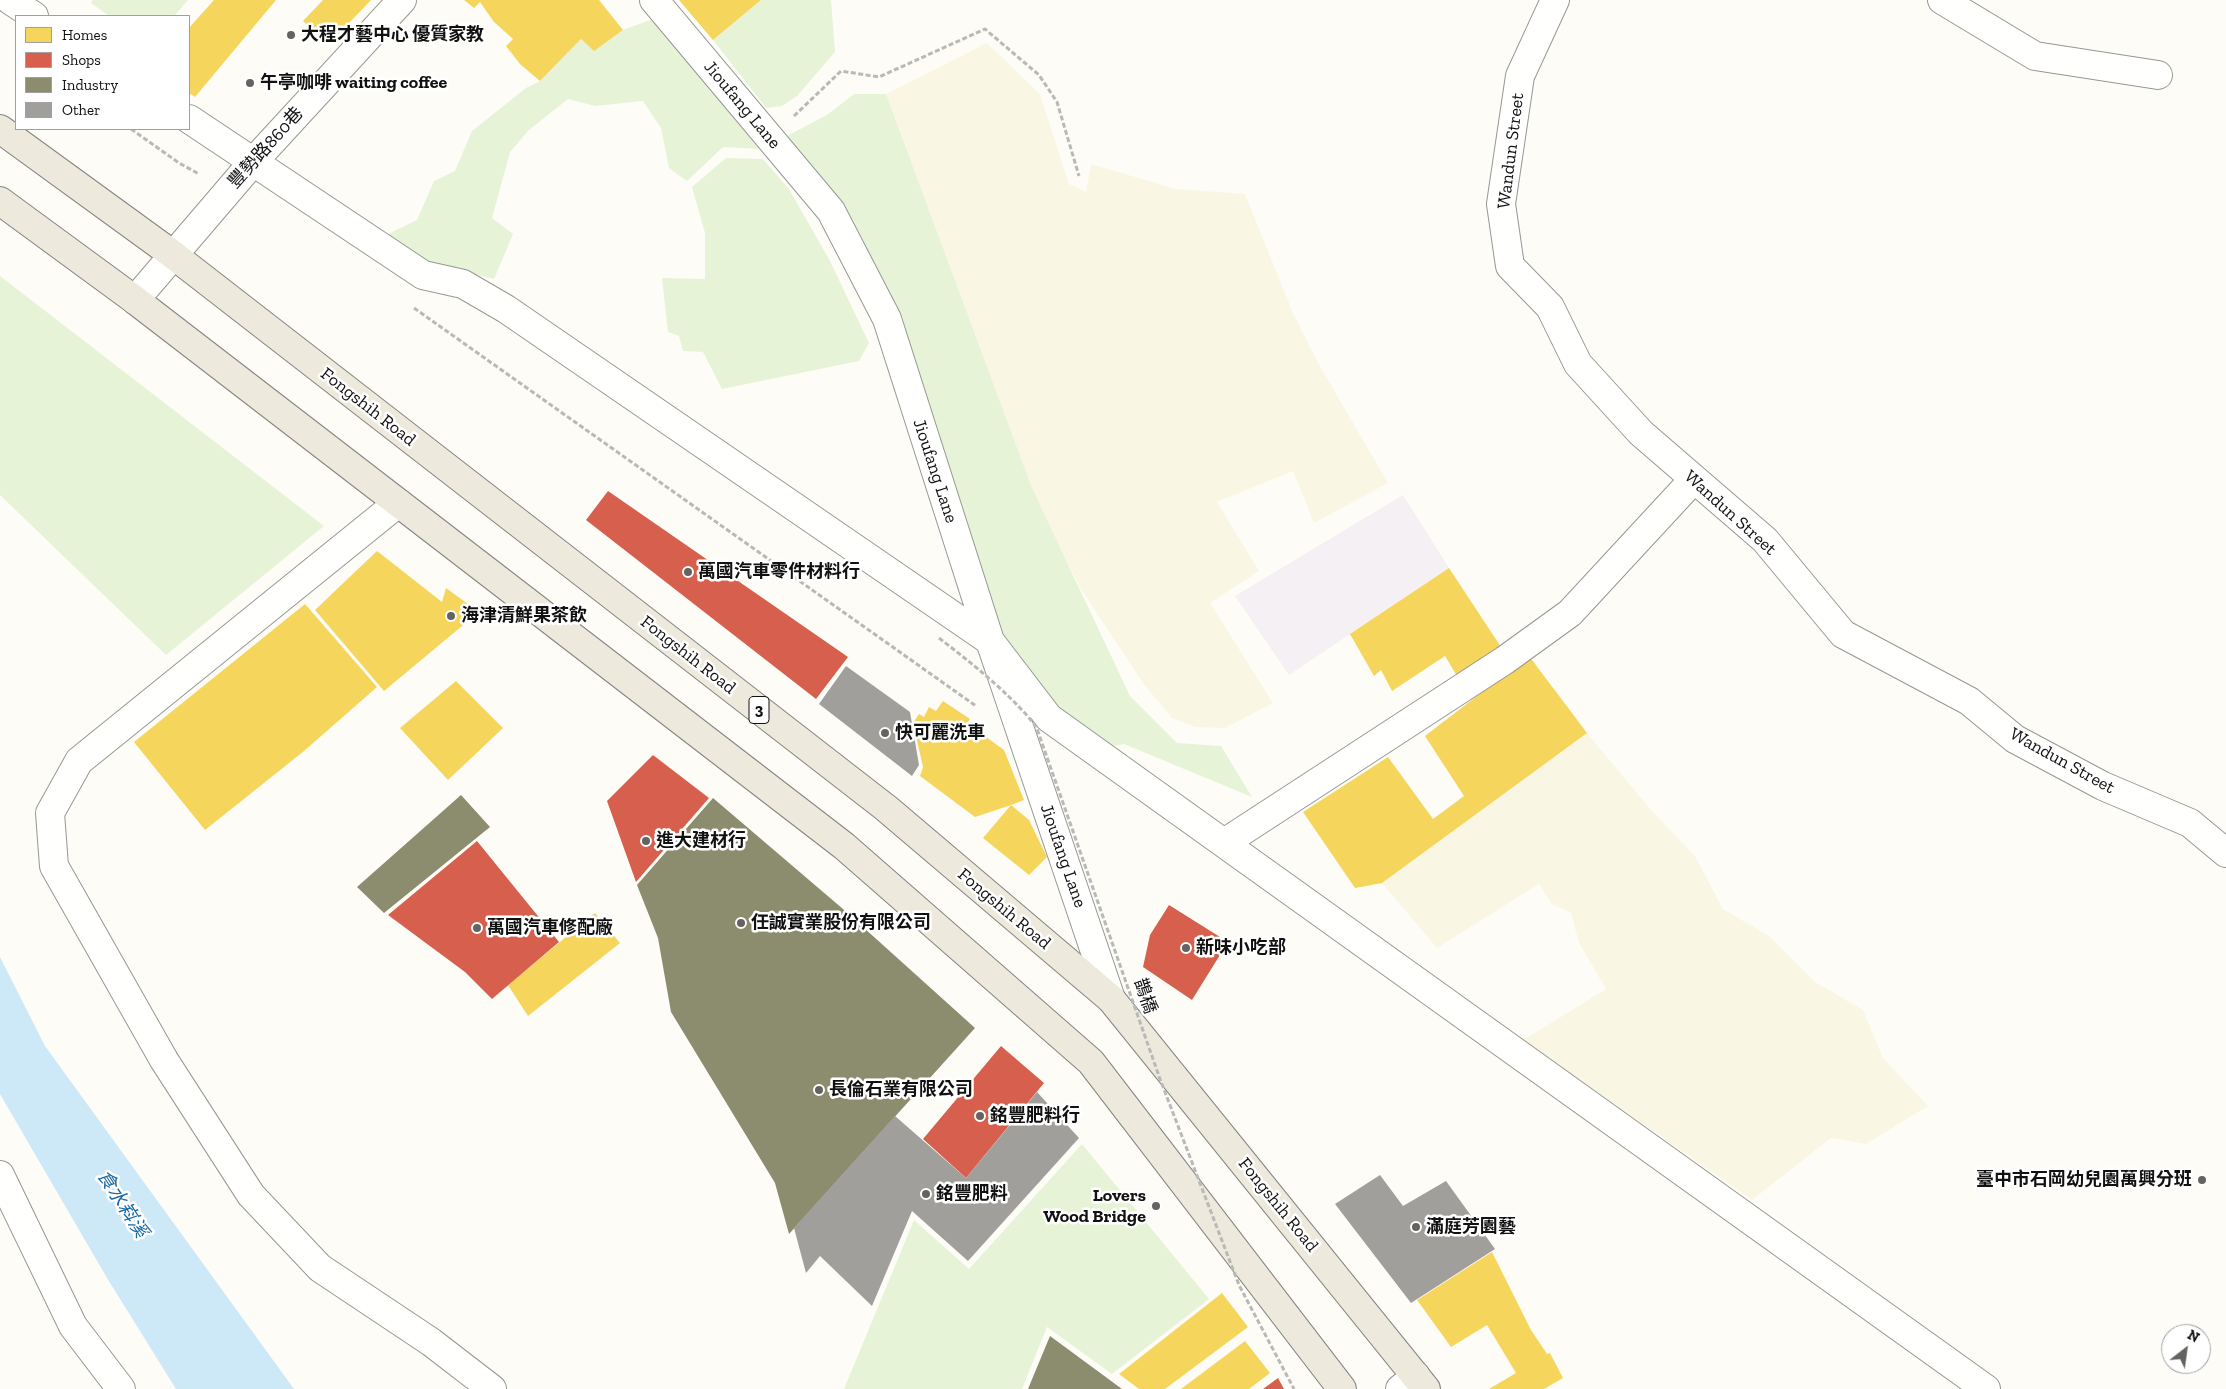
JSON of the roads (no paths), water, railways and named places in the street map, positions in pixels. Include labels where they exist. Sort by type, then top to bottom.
[{"type":"main road","name":"Fongshih Road","points":[[0,129],[172,254],[886,808],[1111,999],[1414,1385]]},
{"type":"main road","points":[[0,201],[135,300],[844,846],[1091,1062],[1342,1389]]},
{"type":"street","points":[[10,0],[32,15]]},
{"type":"street","name":"豐勢路860巷","points":[[135,300],[172,254],[253,162],[402,0]]},
{"type":"street","name":"Jioufang Lane","points":[[654,0],[830,211],[887,319],[990,641],[1111,999]]},
{"type":"street","name":"Wandun Street","points":[[1555,0],[1520,76],[1501,204],[1510,266],[1550,307],[1578,364],[1641,434],[1765,540],[1843,634],[1969,701],[2023,743],[2103,786],[2190,823],[2226,853]]},
{"type":"street","points":[[1942,0],[2035,56],[2158,75]]},
{"type":"street","points":[[190,120],[423,275],[463,284],[506,309],[990,641],[1049,718],[1986,1389]]},
{"type":"street","points":[[1224,843],[1505,660],[1570,613],[1694,479]]},
{"type":"street","points":[[398,503],[79,761],[50,813],[54,866],[164,1060],[251,1195],[320,1268],[431,1342],[492,1389]]},
{"type":"street","points":[[0,1175],[73,1326],[121,1389]]},
{"type":"water","name":"食水嵙溪","points":[[0,957],[45,1046],[294,1389],[176,1389],[107,1278],[0,1094]]},
{"type":"place","name":"大程才藝中心 優質家教","points":[[291,35]]},
{"type":"place","name":"午亭咖啡 waiting coffee","points":[[250,83]]},
{"type":"place","name":"萬國汽車零件材料行","points":[[688,572]]},
{"type":"place","name":"海津清鮮果茶飲","points":[[451,616]]},
{"type":"place","name":"快可麗洗車","points":[[885,733]]},
{"type":"place","name":"進大建材行","points":[[646,841]]},
{"type":"place","name":"任誠實業股份有限公司","points":[[741,923]]},
{"type":"place","name":"萬國汽車修配廠","points":[[477,928]]},
{"type":"place","name":"新味小吃部","points":[[1186,948]]},
{"type":"place","name":"長倫石業有限公司","points":[[819,1090]]},
{"type":"place","name":"銘豐肥料行","points":[[980,1116]]},
{"type":"place","name":"臺中市石岡幼兒園萬興分班","points":[[2202,1180]]},
{"type":"place","name":"銘豐肥料","points":[[926,1194]]},
{"type":"place","name":"Lovers Wood Bridge","points":[[1156,1206]]},
{"type":"place","name":"滿庭芳園藝","points":[[1416,1227]]}]
